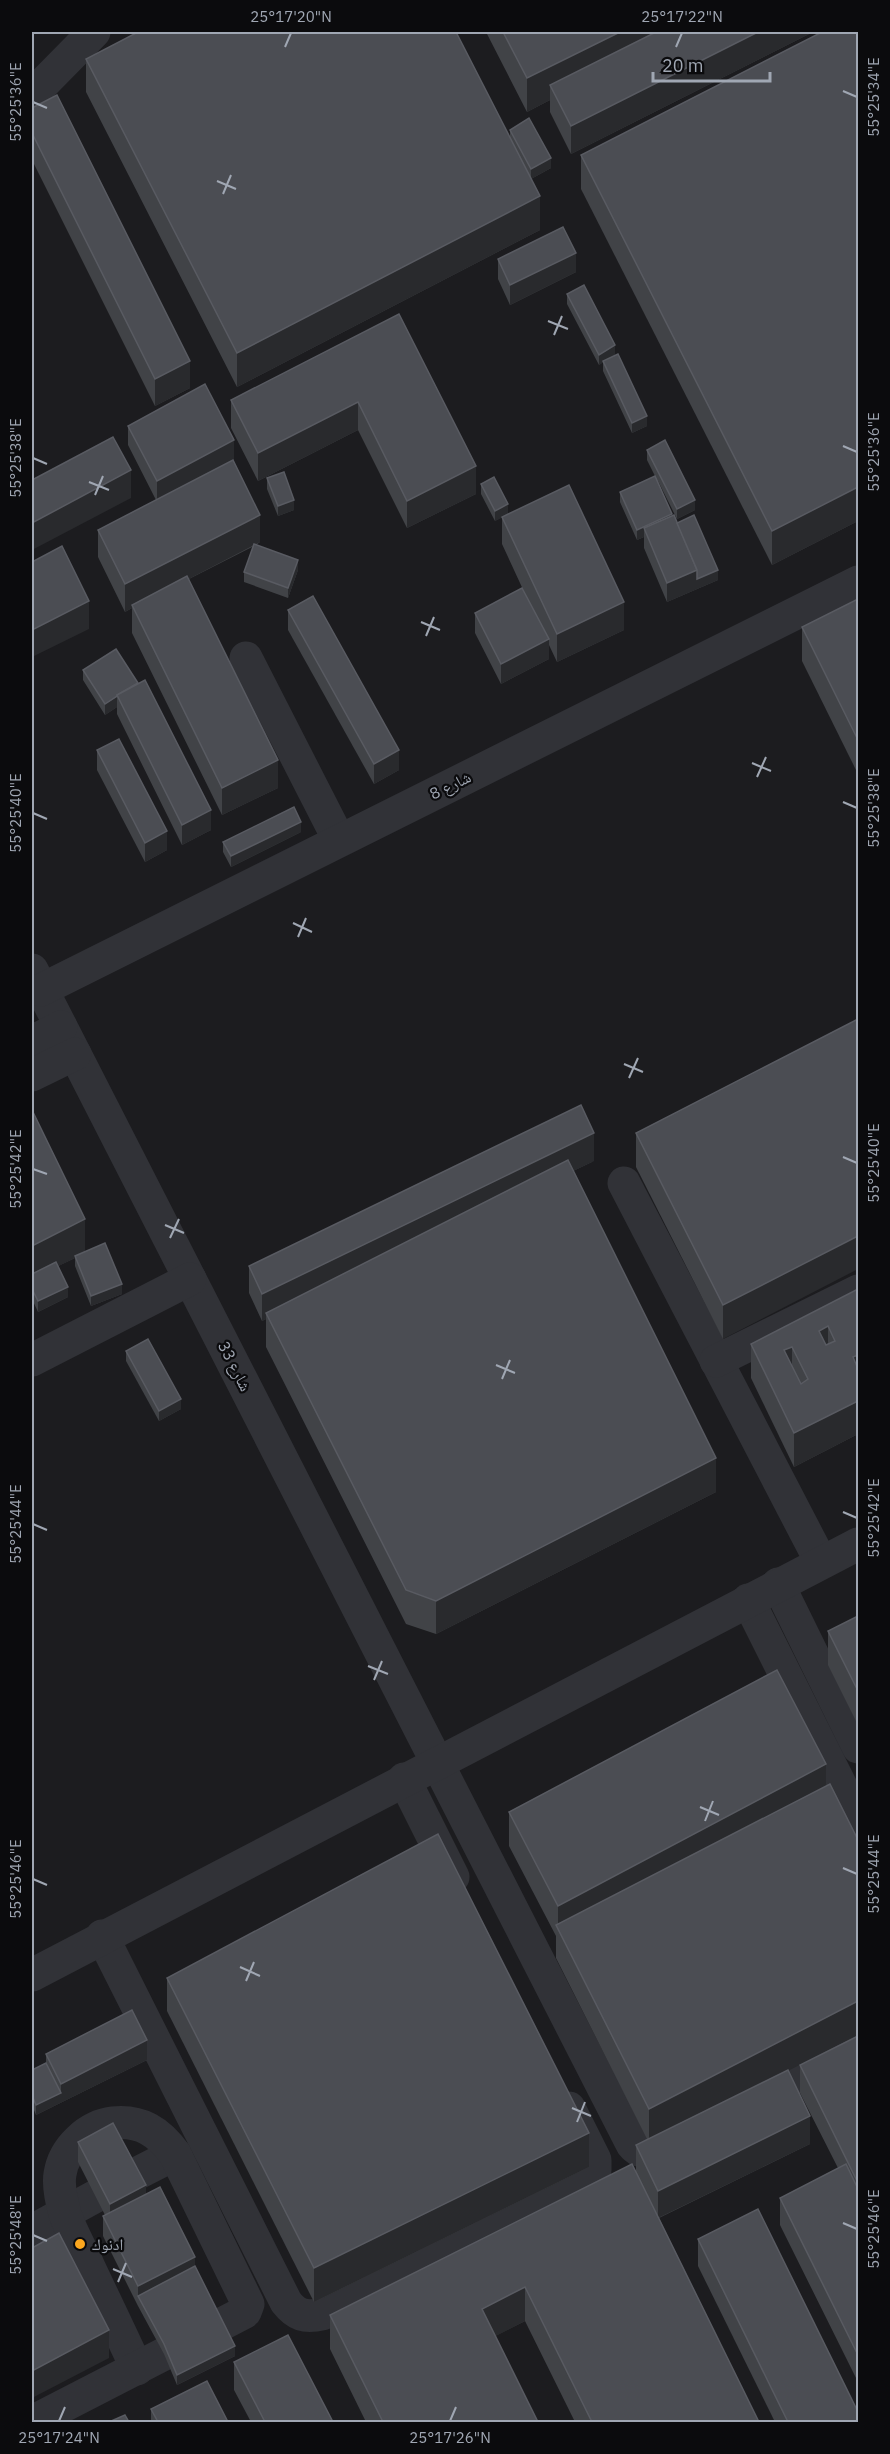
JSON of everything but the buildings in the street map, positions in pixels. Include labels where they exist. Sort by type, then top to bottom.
[{"type":"street","points":[[32,95],[94,32]]},
{"type":"street","name":"شارع 8","points":[[36,980],[339,840],[858,582]]},
{"type":"street","points":[[246,658],[339,840]]},
{"type":"street","name":"شارع 33","points":[[36,980],[438,1761],[632,2144],[640,2150],[650,2151],[858,2045]]},
{"type":"street","points":[[32,1042],[68,1041]]},
{"type":"street","points":[[32,1075],[68,1041]]},
{"type":"street","points":[[624,1183],[821,1562]]},
{"type":"street","points":[[32,1360],[190,1279]]},
{"type":"street","points":[[716,1361],[858,1291]]},
{"type":"street","points":[[32,1975],[102,1936],[858,1544]]},
{"type":"street","points":[[778,1584],[858,1747]]},
{"type":"street","points":[[748,1600],[858,1820]]},
{"type":"street","points":[[404,1779],[468,1906]]},
{"type":"street","points":[[102,1936],[286,2302],[292,2310],[301,2315],[322,2314],[593,2174],[595,2160],[558,2086]]},
{"type":"street","points":[[32,2422],[71,2390],[151,2362],[111,2281],[65,2214],[60,2174],[65,2156],[77,2141],[92,2129],[111,2123],[130,2122],[148,2127],[164,2139],[175,2154],[201,2237],[248,2304],[245,2312],[220,2325]]},
{"type":"street","points":[[130,2178],[175,2154]]},
{"type":"street","points":[[32,2231],[96,2196]]},
{"type":"shaded area","points":[[32,32],[858,32],[858,2422],[32,2422]]},
{"type":"place","name":"ادنوك","points":[[80,2244]]}]
